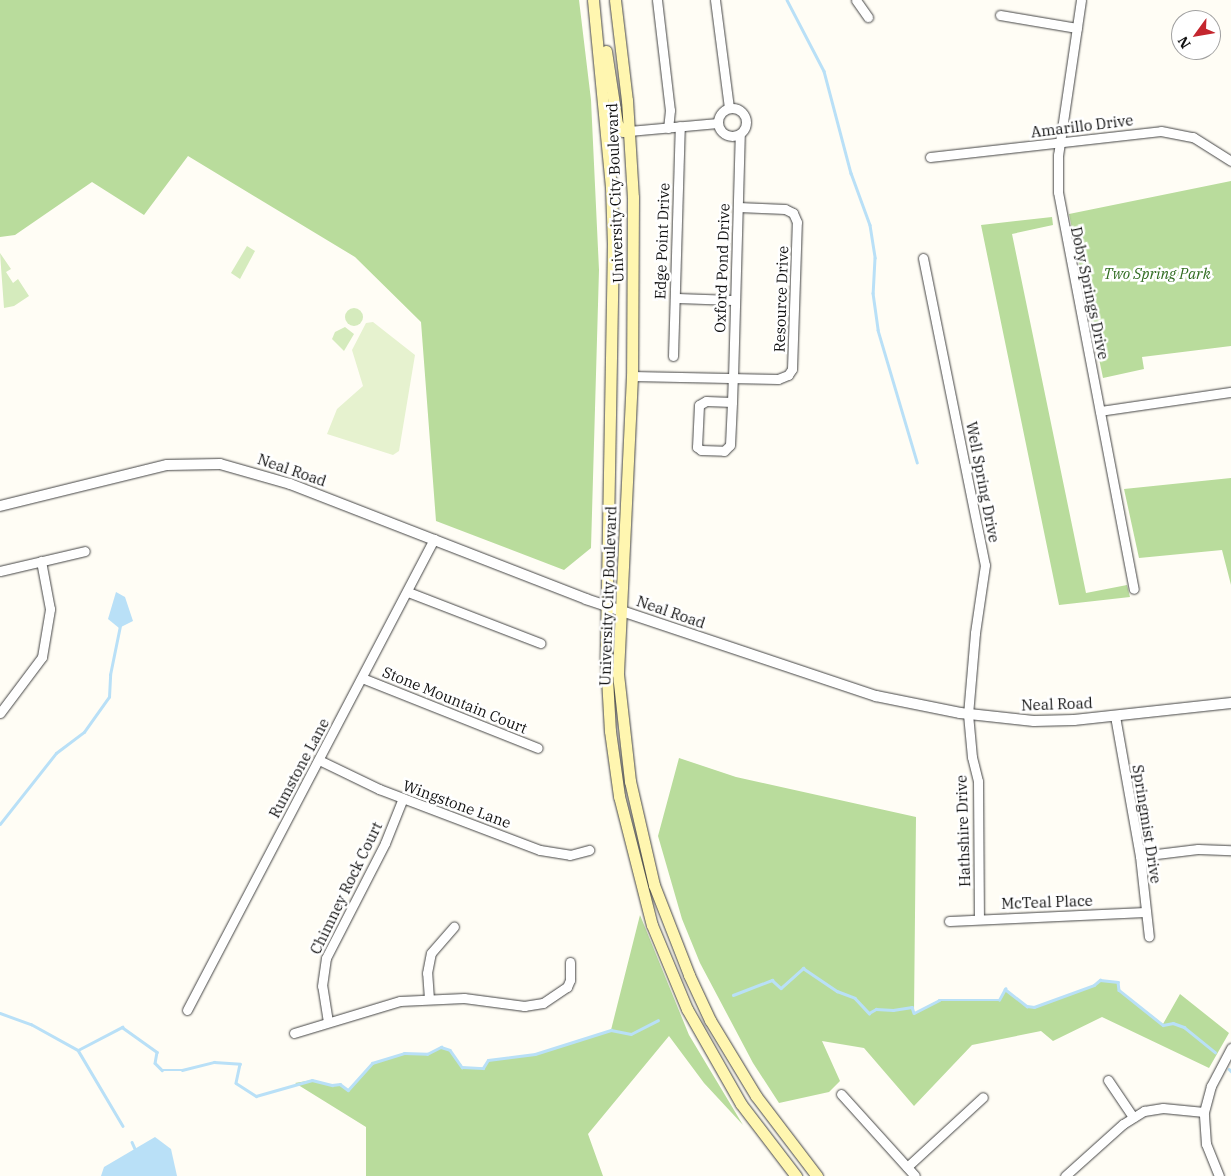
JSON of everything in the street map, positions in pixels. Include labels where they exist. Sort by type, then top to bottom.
[{"type":"main road","name":"University City Boulevard","points":[[593,0],[598,34],[613,243],[607,606],[607,686],[612,757],[627,837],[652,925],[687,1009],[719,1067],[753,1122],[796,1176]]},
{"type":"main road","name":"University City Boulevard","points":[[615,0],[629,131],[634,245],[632,376],[618,674],[624,746],[643,841],[666,920],[688,975],[733,1060],[777,1127],[818,1176]]},
{"type":"main road","points":[[598,34],[605,45],[618,124],[623,131],[629,131]]},
{"type":"street","points":[[657,0],[670,110],[668,128]]},
{"type":"street","points":[[715,0],[729,108],[721,113],[718,123],[724,133],[740,134]]},
{"type":"street","points":[[856,0],[868,17]]},
{"type":"street","name":"Doby Springs Drive","points":[[1081,0],[1060,142],[1057,176],[1060,217],[1134,589]]},
{"type":"street","points":[[1000,15],[1077,28]]},
{"type":"street","name":"Oxford Pond Drive","points":[[729,108],[738,108],[745,115],[746,124],[740,134],[733,378],[732,402],[729,448],[701,450],[697,447],[698,405],[706,401],[732,402]]},
{"type":"street","points":[[629,131],[718,123]]},
{"type":"street","name":"Edge Point Drive","points":[[673,356],[680,126]]},
{"type":"street","name":"Amarillo Drive","points":[[930,157],[1060,142],[1174,132],[1199,140],[1231,161]]},
{"type":"street","name":"Resource Drive","points":[[632,376],[778,379],[788,375],[794,364],[797,222],[793,213],[786,209],[738,207]]},
{"type":"street","name":"Well Spring Drive","points":[[923,258],[985,565],[975,633],[968,714]]},
{"type":"street","points":[[674,298],[735,300]]},
{"type":"street","points":[[1100,411],[1231,392]]},
{"type":"street","name":"Neal Road","points":[[0,506],[167,465],[209,463],[282,481],[607,606],[876,696],[968,714],[1034,721],[1115,716],[1231,703]]},
{"type":"street","name":"Rumstone Lane","points":[[187,1010],[408,592],[434,539]]},
{"type":"street","points":[[0,571],[85,550]]},
{"type":"street","points":[[0,713],[42,657],[50,609],[41,561]]},
{"type":"street","points":[[408,592],[540,643]]},
{"type":"street","name":"Stone Mountain Court","points":[[362,678],[538,748]]},
{"type":"street","points":[[0,697],[8,703]]},
{"type":"street","name":"Hathshire Drive","points":[[968,714],[970,748],[978,781],[979,918]]},
{"type":"street","name":"Springmist Drive","points":[[1115,716],[1140,856],[1149,937]]},
{"type":"street","name":"Wingstone Lane","points":[[319,760],[403,798],[553,854],[570,855],[590,850]]},
{"type":"street","name":"Chimney Rock Court","points":[[328,1022],[322,986],[326,958],[386,843],[403,798]]},
{"type":"street","points":[[1140,856],[1198,849],[1231,850]]},
{"type":"street","name":"McTeal Place","points":[[949,921],[979,918],[1146,912]]},
{"type":"street","points":[[429,999],[427,973],[431,953],[454,927]]},
{"type":"street","points":[[294,1033],[390,1003],[429,999],[480,999],[524,1006],[543,1003],[567,987],[572,970],[570,962]]},
{"type":"street","points":[[1218,1176],[1206,1144],[1204,1112],[1211,1086],[1231,1048]]},
{"type":"street","points":[[1108,1080],[1133,1117]]},
{"type":"street","points":[[841,1094],[916,1176]]},
{"type":"street","points":[[907,1167],[983,1097]]},
{"type":"street","points":[[1065,1176],[1133,1117],[1157,1108],[1204,1112]]},
{"type":"green space","points":[[0,0],[579,0],[591,100],[599,270],[591,548],[564,570],[436,521],[421,322],[355,257],[188,156],[144,215],[92,182],[15,235],[0,237]]},
{"type":"green space","name":"Two Spring Park","points":[[1231,181],[1231,346],[1142,357],[1144,369],[1103,378],[1069,214]]},
{"type":"green space","points":[[1052,217],[1053,225],[1012,234],[1086,593],[1127,585],[1130,597],[1059,605],[981,225]]},
{"type":"green space","points":[[247,246],[255,251],[240,279],[231,273]]},
{"type":"green space","points":[[0,253],[11,269],[6,272],[13,283],[18,279],[29,296],[14,306],[4,308]]},
{"type":"green space","points":[[354,308],[360,311],[363,317],[360,323],[354,326],[348,323],[345,317],[348,311]]},
{"type":"green space","points":[[373,322],[415,355],[399,451],[393,455],[327,434],[337,409],[363,386],[352,350],[366,323]]},
{"type":"green space","points":[[345,327],[354,334],[344,351],[332,339],[335,332]]},
{"type":"green space","points":[[1231,478],[1231,585],[1222,550],[1139,558],[1124,489]]},
{"type":"green space","points":[[679,758],[736,777],[916,817],[914,1013],[939,1000],[999,1000],[1005,989],[1027,1006],[1034,1007],[1094,985],[1100,980],[1118,982],[1119,990],[1163,1024],[1180,994],[1229,1033],[1209,1068],[1102,1017],[1053,1041],[1041,1031],[972,1045],[914,1106],[864,1048],[822,1041],[840,1081],[829,1092],[779,1103],[753,1063],[700,963],[682,919],[658,836]]},
{"type":"green space","points":[[640,915],[689,1035],[743,1125],[704,1083],[669,1036],[588,1134],[603,1176],[366,1176],[366,1127],[295,1083],[312,1080],[332,1085],[340,1084],[348,1090],[372,1063],[404,1053],[427,1054],[441,1047],[450,1050],[463,1067],[483,1068],[488,1060],[535,1054],[611,1030]]},
{"type":"water","points":[[116,592],[125,597],[133,621],[119,628],[108,619]]},
{"type":"water","points":[[155,1137],[171,1149],[177,1176],[101,1176],[104,1167]]},
{"type":"waterway","points":[[787,0],[824,71],[851,173],[870,225],[875,258],[873,293],[878,330],[917,462]]},
{"type":"waterway","points":[[0,824],[56,753],[84,732],[109,697],[110,675],[120,626]]},
{"type":"waterway","points":[[733,995],[772,980],[781,988],[803,968],[837,991],[855,998],[869,1013],[876,1009],[893,1010],[912,1007],[914,1013],[939,1000],[999,1000],[1005,989],[1027,1006],[1034,1007],[1094,985],[1100,980],[1118,982],[1119,990],[1163,1025],[1173,1023],[1184,1027],[1215,1052]]},
{"type":"waterway","points":[[0,1013],[31,1024],[78,1050],[123,1126]]},
{"type":"waterway","points":[[78,1050],[122,1027],[157,1052],[155,1063],[162,1070],[182,1070],[214,1062],[240,1064],[236,1083],[256,1096],[312,1080],[332,1085],[340,1084],[348,1090],[372,1063],[404,1053],[427,1054],[441,1047],[450,1050],[462,1067],[483,1068],[488,1060],[535,1054],[611,1030],[631,1034],[658,1020]]},
{"type":"waterway","points":[[132,1142],[136,1151]]}]
